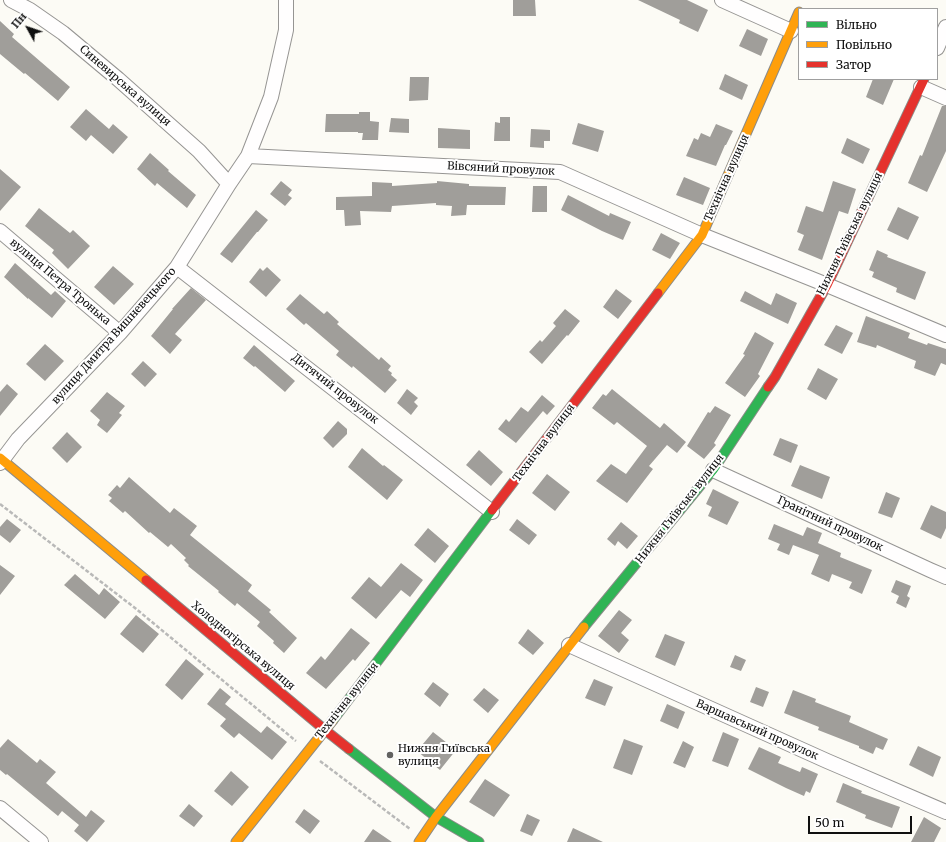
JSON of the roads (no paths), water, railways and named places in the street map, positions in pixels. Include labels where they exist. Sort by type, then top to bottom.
[{"type":"street","name":"Синевирська вулиця","points":[[12,0],[30,10],[63,33],[118,79],[199,151],[229,184]]},
{"type":"street","name":"вулиця Дмитра Вишневецького","points":[[1,460],[18,439],[120,333],[177,267],[248,156],[271,97],[286,30],[286,0]]},
{"type":"street","points":[[722,0],[791,31]]},
{"type":"street","name":"Технічна вулиця","points":[[236,842],[325,730],[702,235],[798,14]]},
{"type":"street","points":[[938,46],[946,27]]},
{"type":"street","points":[[922,83],[946,98]]},
{"type":"street","name":"Нижня Гиївська вулиця","points":[[420,840],[436,817],[569,645],[714,470],[774,377],[827,285],[922,83]]},
{"type":"street","name":"Вівсяний провулок","points":[[248,156],[560,172],[702,235],[946,335]]},
{"type":"street","name":"вулиця Петра Тронька","points":[[0,231],[120,333]]},
{"type":"street","name":"Дитячий провулок","points":[[177,267],[492,512]]},
{"type":"street","name":"Холодногірська вулиця","points":[[1,460],[325,730],[436,817],[479,842]]},
{"type":"street","name":"Гранітний провулок","points":[[714,470],[946,577]]},
{"type":"street","name":"Варшавський провулок","points":[[569,645],[827,761],[946,812]]},
{"type":"street","points":[[0,808],[41,842]]},
{"type":"place","name":"Нижня Гиївська вулиця","points":[[390,755]]}]
